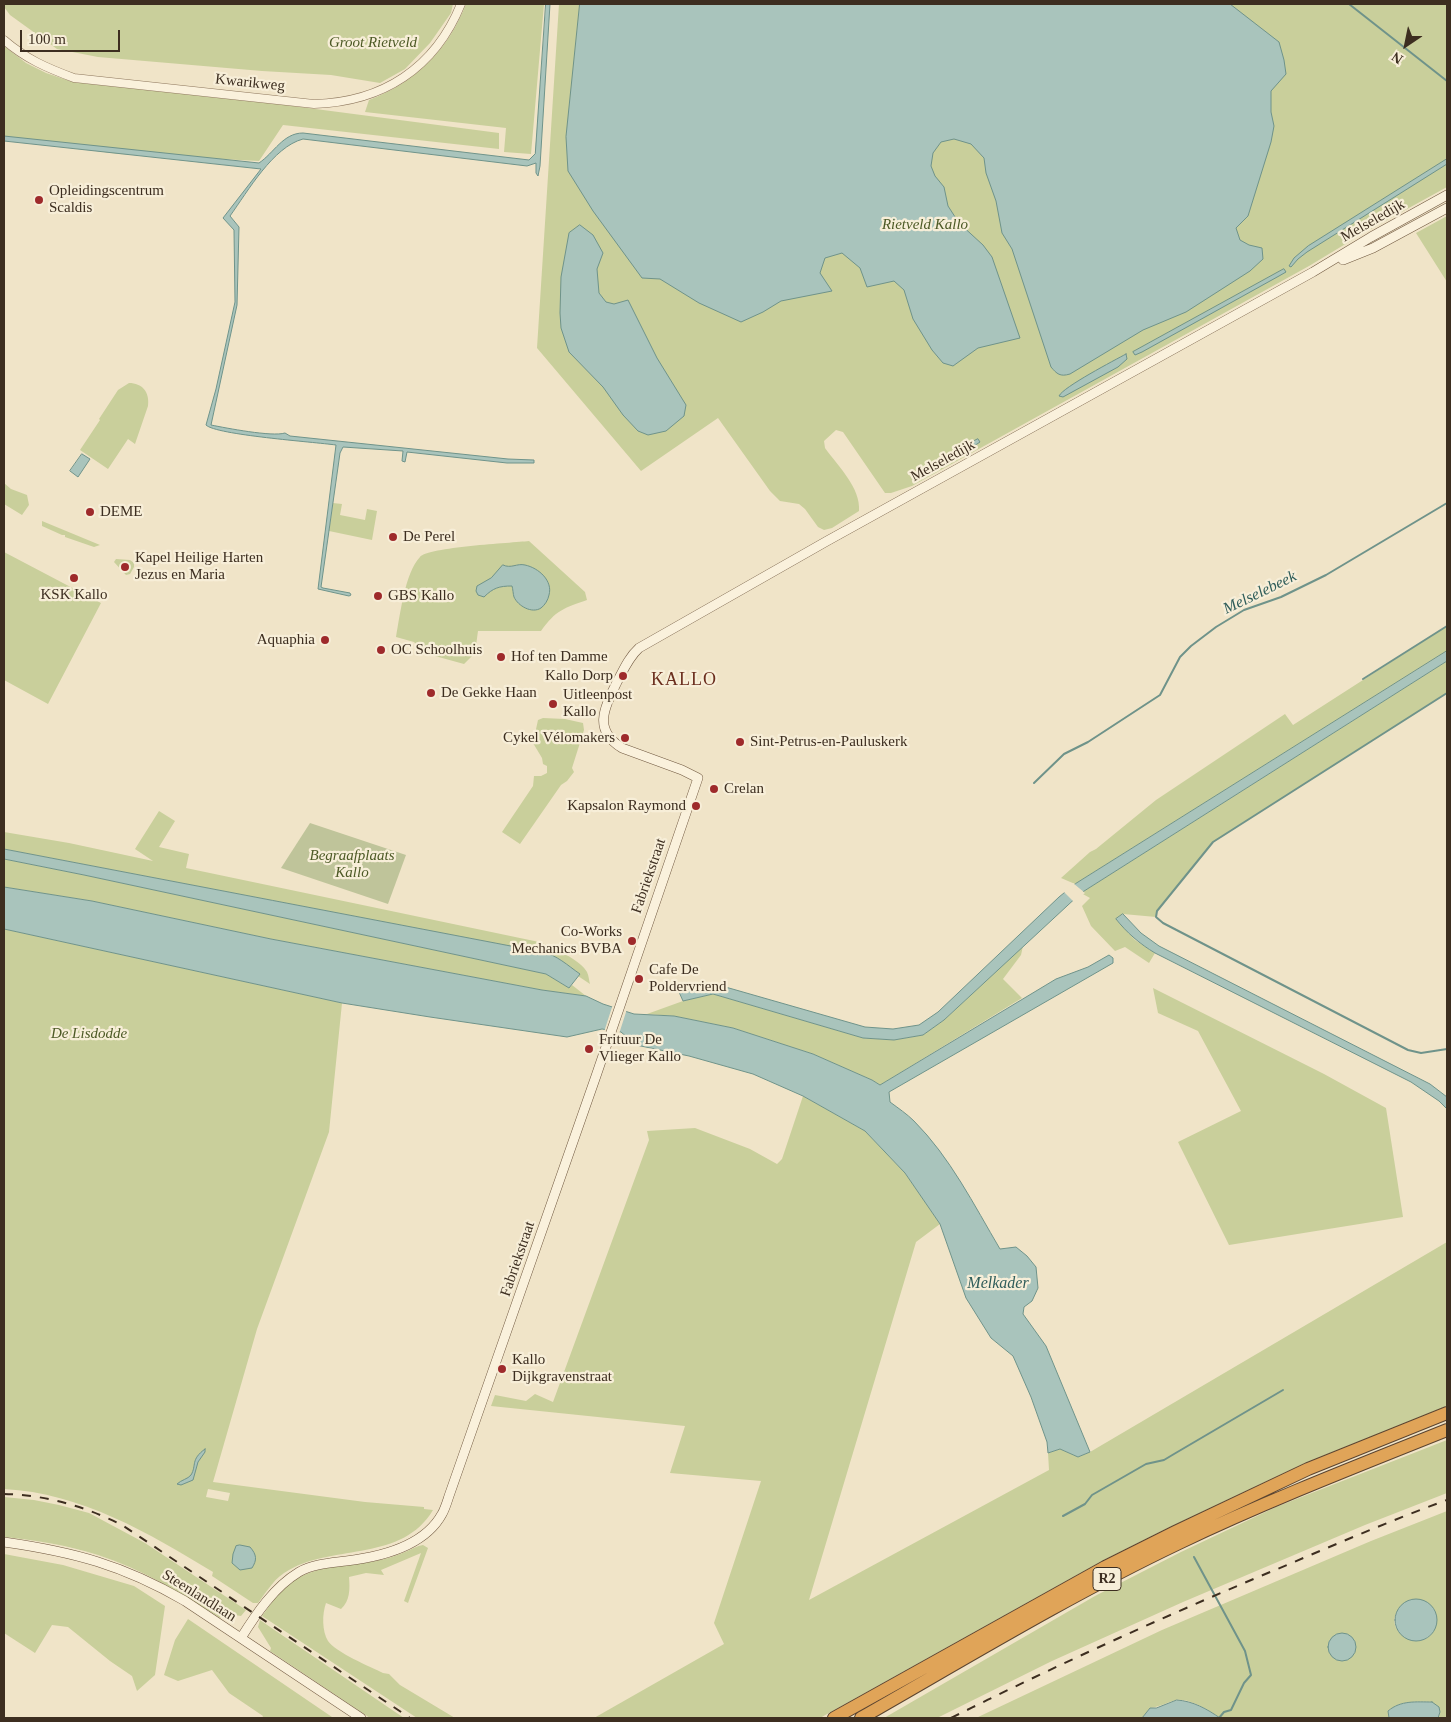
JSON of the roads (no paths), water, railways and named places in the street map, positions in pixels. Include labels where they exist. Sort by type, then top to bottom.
[{"type":"highway","name":"R2","points":[[834,1718],[1105,1567],[1175,1532],[1308,1469],[1447,1413]]},
{"type":"highway","name":"R2","points":[[861,1718],[1090,1587],[1178,1543],[1272,1500],[1447,1430]]},
{"type":"main road","name":"Melseledijk","points":[[698,778],[623,748],[614,743],[606,732],[603,721],[609,698],[630,657],[639,648],[827,541],[1313,272],[1447,195]]},
{"type":"main road","name":"Melseledijk","points":[[1313,272],[1373,248],[1447,208]]},
{"type":"main road","name":"Fabriekstraat","points":[[242,1638],[278,1588],[300,1571],[317,1565],[379,1556],[397,1550],[422,1536],[433,1527],[442,1514],[610,1037],[698,778]]},
{"type":"main road","name":"Steenlandlaan","points":[[4,1542],[39,1547],[89,1558],[141,1577],[185,1601],[361,1718]]},
{"type":"street","name":"Kwarikweg","points":[[4,40],[28,59],[48,69],[74,78],[314,104],[334,103],[351,100],[384,89],[415,70],[447,33],[461,4]]},
{"type":"water","points":[[546,4],[550,4],[538,176],[536,173],[536,163],[527,166],[303,139],[281,151],[271,160],[230,216],[239,227],[237,305],[211,425],[260,433],[285,433],[290,436],[508,459],[534,460],[534,463],[507,463],[407,452],[405,462],[402,461],[403,451],[343,447],[340,453],[321,587],[350,593],[351,595],[318,589],[336,445],[246,435],[214,429],[206,425],[235,302],[234,230],[223,218],[261,169],[4,141],[4,136],[259,163],[284,140],[290,136],[303,133],[529,160],[535,154]]},
{"type":"water","points":[[580,4],[1230,4],[1279,42],[1286,74],[1271,91],[1271,112],[1274,126],[1271,142],[1248,216],[1236,228],[1240,240],[1249,245],[1262,248],[1263,259],[1250,271],[1186,312],[1143,330],[1070,374],[1059,374],[1051,367],[1012,249],[1002,233],[996,201],[986,173],[984,158],[971,144],[954,139],[941,142],[933,153],[931,166],[935,176],[944,187],[948,206],[959,223],[983,245],[992,257],[1020,338],[978,348],[953,366],[943,363],[932,350],[913,319],[904,290],[894,281],[867,287],[860,268],[842,253],[825,258],[820,273],[832,291],[781,301],[741,322],[699,303],[660,279],[642,278],[593,211],[568,171],[566,137]]},
{"type":"water","points":[[1447,159],[1447,164],[1307,252],[1291,267],[1289,266],[1294,258],[1308,246]]},
{"type":"water","points":[[580,225],[593,235],[603,253],[597,269],[599,293],[606,302],[614,304],[628,300],[657,358],[686,405],[684,416],[666,431],[648,435],[638,431],[623,415],[603,387],[569,352],[561,328],[561,277],[569,233]]},
{"type":"water","points":[[1284,269],[1286,272],[1142,352],[1135,355],[1133,352]]},
{"type":"water","points":[[1126,354],[1127,359],[1118,367],[1063,397],[1059,396],[1079,380]]},
{"type":"water","points":[[978,439],[980,442],[974,446],[931,468],[930,465]]},
{"type":"water","points":[[82,454],[90,459],[78,477],[70,471]]},
{"type":"water","points":[[503,565],[525,565],[535,569],[544,576],[550,590],[548,599],[542,607],[537,610],[530,610],[522,606],[514,597],[512,586],[496,588],[484,597],[478,595],[476,591],[477,586],[491,578]]},
{"type":"water","points":[[1447,651],[1447,661],[1081,893],[944,1020],[923,1035],[894,1040],[863,1038],[713,994],[683,1001],[679,992],[708,984],[715,984],[865,1027],[893,1029],[919,1025],[938,1012],[1075,884]]},
{"type":"water","points":[[4,849],[547,953],[580,974],[569,988],[546,974],[4,859]]},
{"type":"water","name":"Melkader","points":[[4,887],[92,901],[271,939],[542,990],[586,996],[603,1004],[634,1014],[674,1016],[733,1028],[813,1054],[880,1085],[1056,979],[1088,967],[1109,955],[1113,958],[1113,963],[889,1092],[890,1102],[914,1121],[939,1150],[971,1199],[1000,1249],[1016,1247],[1036,1267],[1038,1288],[1032,1301],[1024,1307],[1023,1314],[1046,1346],[1090,1452],[1078,1457],[1060,1449],[1048,1453],[1047,1442],[1031,1397],[1013,1356],[991,1338],[966,1298],[940,1224],[905,1173],[865,1131],[803,1096],[753,1074],[689,1056],[636,1045],[621,1032],[602,1029],[567,1037],[342,1003],[4,929]]},
{"type":"water","points":[[1123,914],[1141,933],[1159,946],[1430,1084],[1447,1097],[1447,1109],[1439,1101],[1411,1082],[1155,953],[1134,938],[1116,919]]},
{"type":"water","points":[[205,1449],[198,1462],[193,1480],[181,1485],[177,1484],[191,1475],[197,1456]]},
{"type":"water","points":[[236,1546],[250,1547],[254,1553],[255,1562],[252,1568],[240,1570],[232,1563]]},
{"type":"water","points":[[1416,1599],[1431,1605],[1437,1620],[1431,1635],[1416,1641],[1401,1635],[1395,1620],[1401,1605]]},
{"type":"water","points":[[1342,1633],[1352,1637],[1356,1647],[1352,1657],[1342,1661],[1332,1657],[1328,1647],[1332,1637]]},
{"type":"water","points":[[1177,1700],[1200,1706],[1220,1718],[1142,1718],[1150,1708],[1156,1708]]},
{"type":"water","points":[[1409,1702],[1432,1702],[1439,1707],[1438,1718],[1389,1718],[1388,1711],[1398,1705]]},
{"type":"waterway","points":[[1349,4],[1447,81]]},
{"type":"waterway","name":"Melselebeek","points":[[1034,783],[1064,754],[1088,742],[1160,695],[1180,657],[1216,627],[1244,610],[1281,597],[1326,575],[1447,503]]},
{"type":"waterway","points":[[1363,679],[1447,626]]},
{"type":"waterway","points":[[1447,693],[1213,842],[1157,911],[1156,917],[1163,923],[1408,1050],[1421,1053],[1447,1049]]},
{"type":"waterway","points":[[1063,1516],[1085,1504],[1092,1495],[1146,1464],[1164,1460],[1283,1390]]},
{"type":"waterway","points":[[1194,1557],[1245,1651],[1251,1675],[1244,1683],[1231,1710],[1224,1712],[1219,1718]]},
{"type":"railway","points":[[4,1494],[50,1499],[93,1512],[122,1525],[410,1718]]},
{"type":"railway","points":[[951,1718],[1071,1660],[1193,1605],[1404,1516],[1447,1500]]},
{"type":"place","name":"Opleidingscentrum Scaldis","points":[[39,200]]},
{"type":"place","name":"DEME","points":[[90,512]]},
{"type":"place","name":"De Perel","points":[[393,537]]},
{"type":"place","name":"Kapel Heilige Harten Jezus en Maria","points":[[125,567]]},
{"type":"place","name":"KSK Kallo","points":[[74,578]]},
{"type":"place","name":"GBS Kallo","points":[[378,596]]},
{"type":"place","name":"Aquaphia","points":[[325,640]]},
{"type":"place","name":"OC Schoolhuis","points":[[381,650]]},
{"type":"place","name":"Hof ten Damme","points":[[501,657]]},
{"type":"place","name":"Kallo Dorp","points":[[623,676]]},
{"type":"place","name":"De Gekke Haan","points":[[431,693]]},
{"type":"place","name":"Uitleenpost Kallo","points":[[553,704]]},
{"type":"place","name":"Cykel Vélomakers","points":[[625,738]]},
{"type":"place","name":"Sint-Petrus-en-Pauluskerk","points":[[740,742]]},
{"type":"place","name":"Crelan","points":[[714,789]]},
{"type":"place","name":"Kapsalon Raymond","points":[[696,806]]},
{"type":"place","name":"Co-Works Mechanics BVBA","points":[[632,941]]},
{"type":"place","name":"Cafe De Poldervriend","points":[[639,979]]},
{"type":"place","name":"Frituur De Vlieger Kallo","points":[[589,1049]]},
{"type":"place","name":"Kallo Dijkgravenstraat","points":[[502,1369]]},
{"type":"district","name":"KALLO","points":[[684,680]]},
{"type":"park label","name":"Groot Rietveld","points":[[373,43]]},
{"type":"park label","name":"Rietveld Kallo","points":[[925,225]]},
{"type":"park label","name":"Begraafplaats Kallo","points":[[352,864]]},
{"type":"park label","name":"De Lisdodde","points":[[89,1034]]}]
